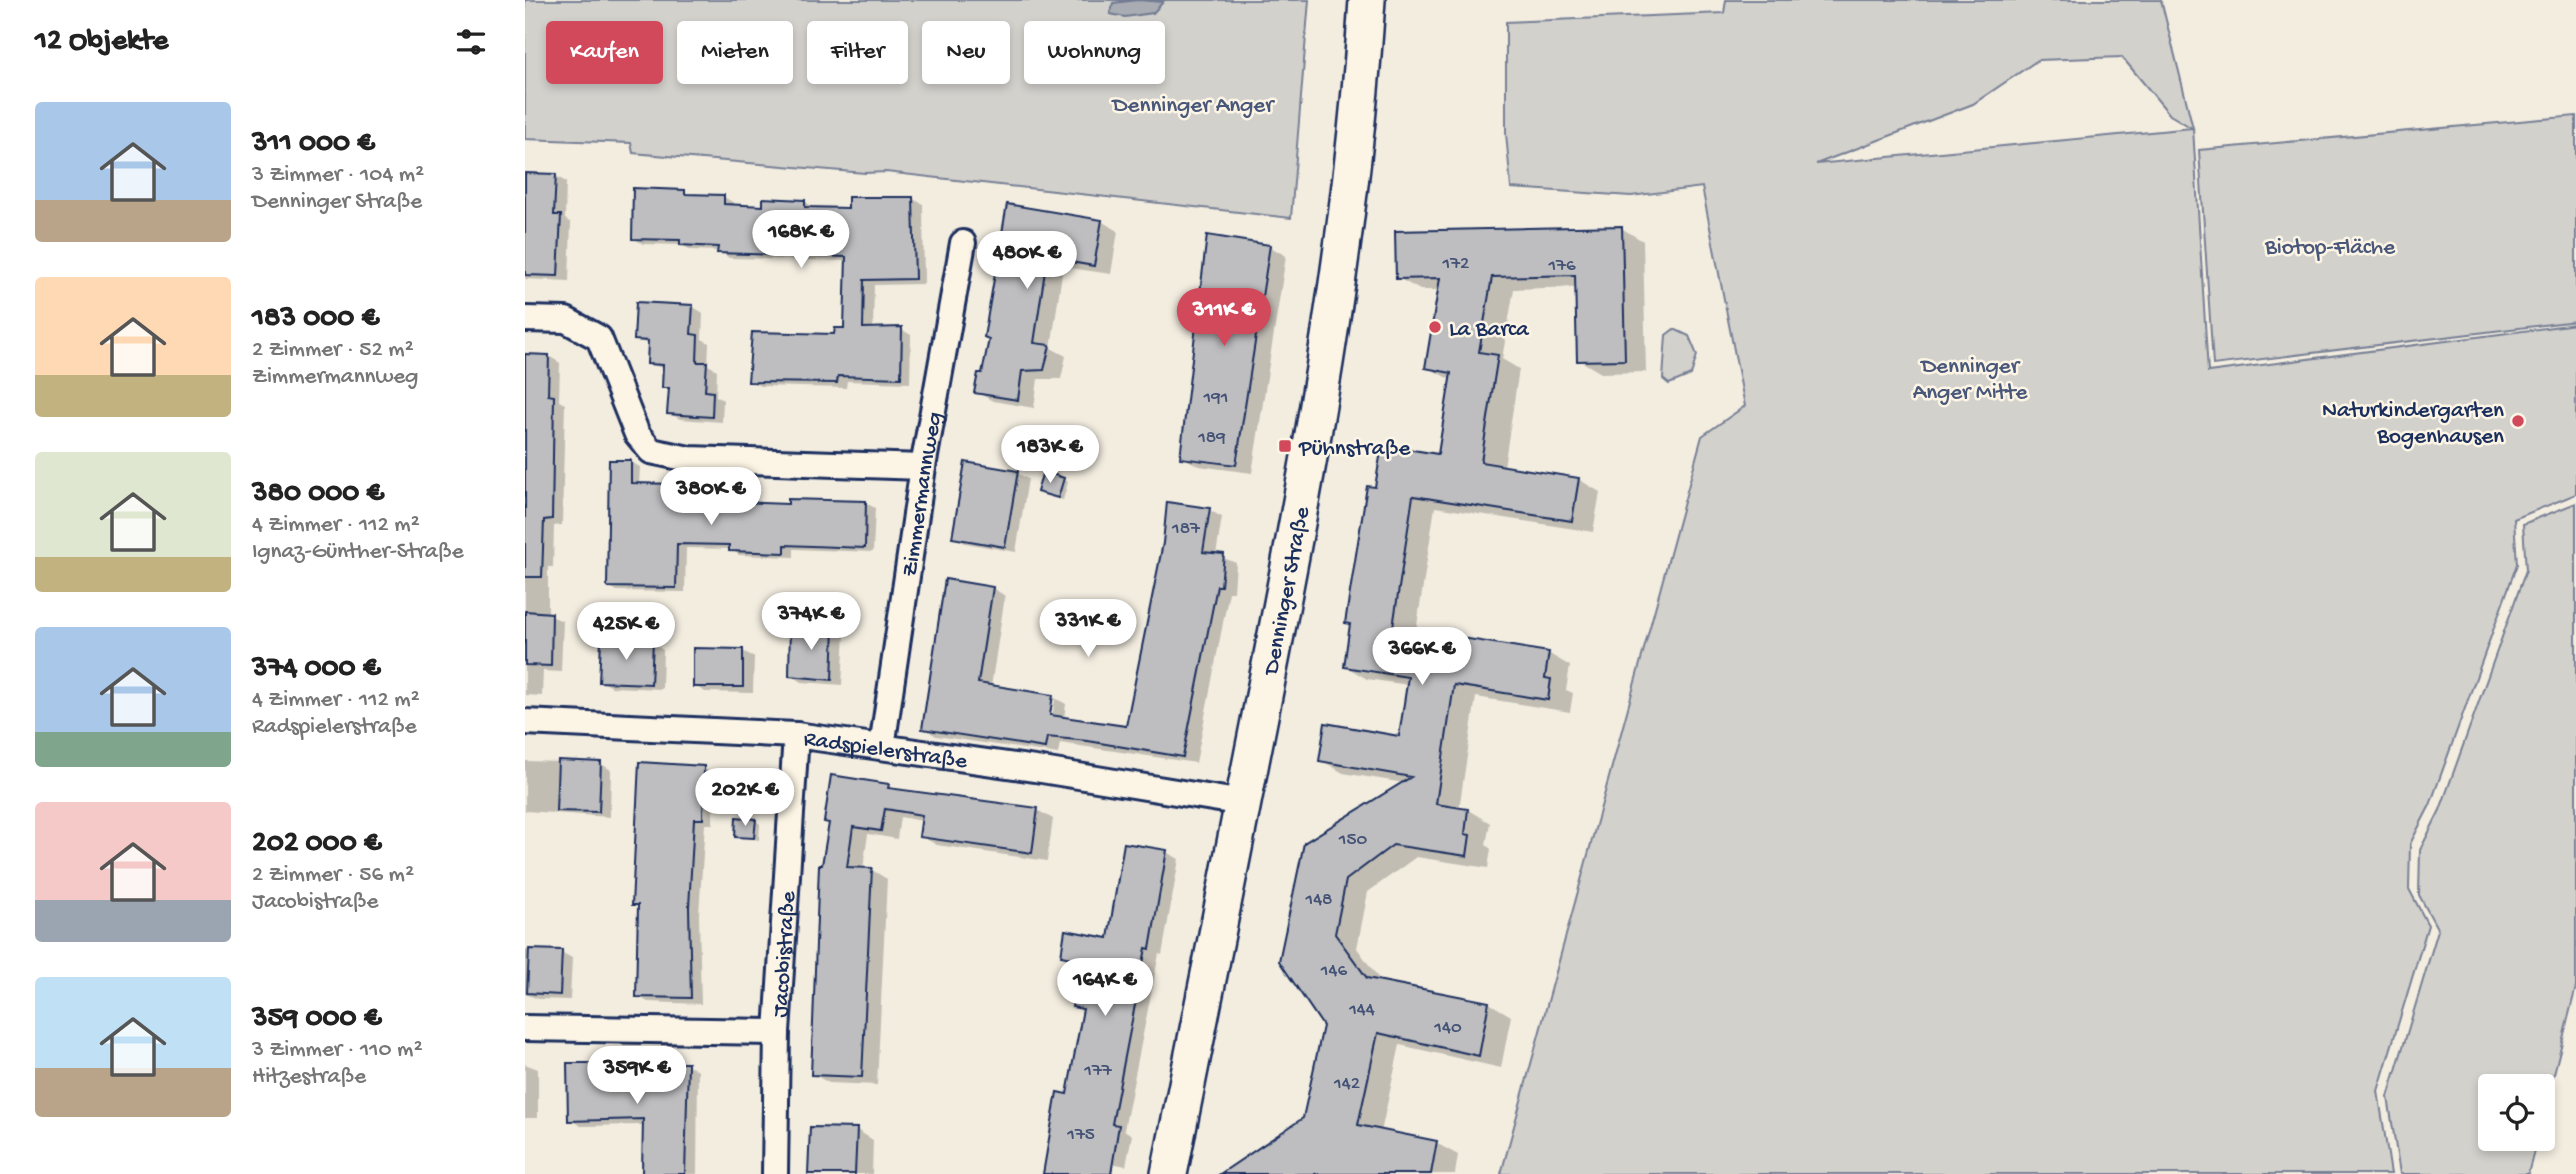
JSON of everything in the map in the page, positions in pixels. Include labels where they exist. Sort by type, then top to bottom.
[{"type":"street","name":"Denninger Straße","points":[[1169,1174],[1299,523],[1324,373],[1345,219],[1367,0]]},
{"type":"street","name":"Zimmermannweg","points":[[882,747],[923,467],[963,243]]},
{"type":"street","points":[[525,319],[566,320],[599,338],[637,434],[651,451],[689,459],[923,467]]},
{"type":"street","name":"Radspielerstraße","points":[[525,722],[796,735],[1243,803]]},
{"type":"street","name":"Jacobistraße","points":[[775,1174],[777,1032],[796,735]]},
{"type":"street","points":[[525,1027],[777,1032]]},
{"type":"green space","name":"Denninger Anger","points":[[525,0],[1309,0],[1291,218],[886,172],[865,173],[633,153],[631,143],[525,139]]},
{"type":"green space","name":"Denninger Anger Mitte","points":[[1726,0],[2161,0],[2193,128],[2208,372],[2576,324],[2576,494],[2514,519],[2517,564],[2430,805],[2410,844],[2409,889],[2428,925],[2378,1091],[2391,1174],[1501,1174],[1702,436],[1745,406],[1702,187],[1631,196],[1511,188],[1506,133],[1506,22],[1724,13]],"holes":[[[2122,57],[2170,115],[2192,128],[1816,164],[1973,104],[2038,60]]]},
{"type":"green space","name":"Biotop-Fläche","points":[[2576,116],[2576,321],[2213,365],[2199,150]]},
{"type":"green space","points":[[1674,329],[1689,336],[1697,355],[1691,375],[1669,384],[1663,379],[1666,335]]},
{"type":"green space","points":[[2576,503],[2576,987],[2554,1074],[2478,1074],[2478,1151],[2534,1151],[2528,1174],[2400,1174],[2388,1097],[2438,930],[2419,895],[2420,850],[2440,810],[2526,570],[2523,524]]},
{"type":"shaded area","points":[[1138,0],[1163,2],[1153,13],[1125,17],[1110,14],[1113,3]]},
{"type":"building","points":[[525,173],[556,174],[554,215],[561,215],[558,276],[525,275]]},
{"type":"building","points":[[633,188],[724,195],[724,204],[763,206],[763,198],[805,200],[805,207],[848,208],[848,197],[913,197],[915,279],[864,280],[863,328],[902,327],[901,378],[838,376],[837,383],[748,382],[752,332],[834,334],[835,328],[844,328],[846,257],[717,253],[718,247],[680,245],[680,240],[632,239]]},
{"type":"building","points":[[1007,204],[1102,220],[1094,266],[1047,258],[1034,343],[1050,345],[1044,370],[1022,371],[1018,400],[974,393],[978,373],[982,373],[989,339],[984,337]]},
{"type":"building","points":[[1622,226],[1625,360],[1577,361],[1575,275],[1492,277],[1479,352],[1498,355],[1481,462],[1579,478],[1572,521],[1413,496],[1393,627],[1549,652],[1545,678],[1551,679],[1548,700],[1454,685],[1436,804],[1468,809],[1465,834],[1470,835],[1467,856],[1393,845],[1346,880],[1335,934],[1367,978],[1489,1002],[1479,1056],[1378,1033],[1358,1125],[1437,1141],[1431,1174],[1220,1174],[1303,1118],[1323,1026],[1279,961],[1304,843],[1411,777],[1319,761],[1325,723],[1399,736],[1408,677],[1344,667],[1350,624],[1345,623],[1367,486],[1375,487],[1382,445],[1438,454],[1451,373],[1425,368],[1440,278],[1396,279],[1395,231]]},
{"type":"building","points":[[1207,235],[1270,245],[1236,465],[1180,458]]},
{"type":"building","points":[[636,302],[693,305],[691,334],[698,335],[697,362],[707,362],[705,391],[713,392],[712,417],[667,414],[669,388],[662,388],[663,365],[647,364],[648,341],[634,340]]},
{"type":"building","points":[[525,354],[549,355],[548,395],[554,396],[552,519],[544,520],[542,577],[525,577]]},
{"type":"building","points":[[609,460],[631,460],[631,483],[679,484],[679,495],[737,497],[737,502],[788,504],[788,499],[866,501],[865,548],[785,545],[785,553],[729,551],[729,545],[677,544],[676,588],[607,587]]},
{"type":"building","points":[[965,462],[1018,471],[1005,547],[952,538]]},
{"type":"building","points":[[1043,471],[1064,478],[1058,498],[1037,492]]},
{"type":"building","points":[[1167,502],[1210,508],[1203,552],[1224,554],[1221,586],[1217,586],[1183,757],[1088,741],[1047,737],[1045,748],[922,729],[945,579],[993,587],[978,683],[1053,695],[1050,715],[1126,726],[1163,543]]},
{"type":"building","points":[[525,611],[552,613],[551,666],[525,665]]},
{"type":"building","points":[[790,625],[834,626],[832,680],[789,676]]},
{"type":"building","points":[[601,640],[653,641],[651,684],[599,682]]},
{"type":"building","points":[[693,648],[743,649],[743,687],[693,687]]},
{"type":"building","points":[[558,760],[601,762],[599,812],[556,811]]},
{"type":"building","points":[[639,762],[704,766],[703,819],[694,819],[689,907],[691,998],[636,997],[638,905],[632,905]]},
{"type":"building","points":[[831,775],[889,784],[888,788],[1038,808],[1032,853],[919,837],[922,815],[885,809],[881,831],[853,827],[847,867],[872,868],[862,1077],[811,1075],[819,865],[822,865],[829,823],[824,822]]},
{"type":"building","points":[[736,817],[756,819],[754,838],[735,837]]},
{"type":"building","points":[[1124,843],[1167,850],[1150,949],[1146,948],[1112,1124],[1119,1125],[1111,1174],[1043,1174],[1057,1092],[1067,1094],[1083,1009],[1072,1007],[1081,960],[1061,956],[1065,930],[1108,938]]},
{"type":"building","points":[[529,949],[562,950],[560,995],[527,993]]},
{"type":"building","points":[[567,1063],[688,1063],[685,1174],[642,1174],[643,1119],[568,1121]]},
{"type":"building","points":[[810,1127],[857,1128],[855,1174],[808,1174]]},
{"type":"place","name":"La Barca","points":[[1435,327]]},
{"type":"place","name":"Naturkindergarten Bogenhausen","points":[[2518,421]]},
{"type":"place","name":"Pühnstraße","points":[[1285,446]]}]
